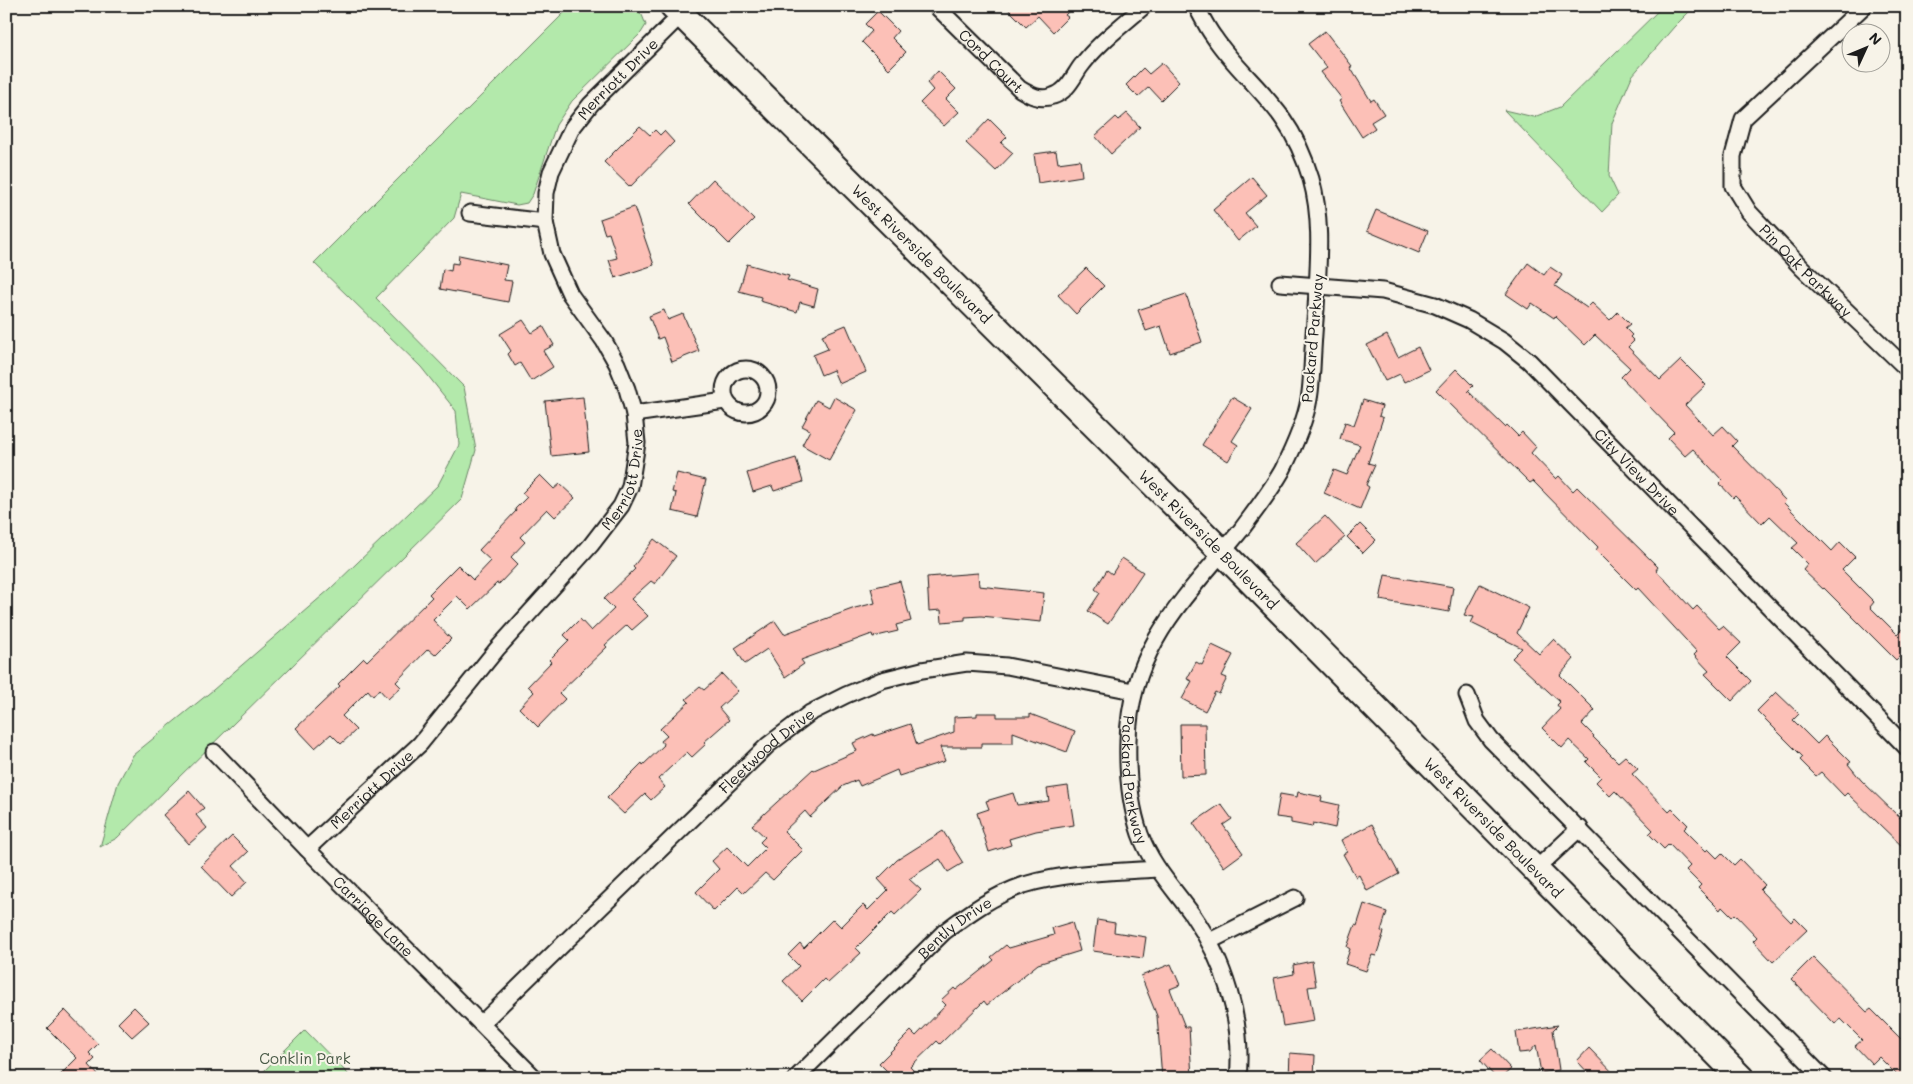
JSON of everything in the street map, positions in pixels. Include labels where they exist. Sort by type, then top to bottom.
[{"type":"main road","name":"West Riverside Boulevard","points":[[681,9],[1222,552],[1741,1078]]},
{"type":"street","name":"Cord Court","points":[[936,6],[1020,89],[1033,96],[1044,98],[1054,96],[1063,91],[1082,65],[1097,49],[1144,6]]},
{"type":"street","name":"Packard Parkway","points":[[1196,6],[1213,36],[1283,120],[1301,153],[1311,179],[1318,217],[1317,285],[1310,398],[1298,436],[1281,472],[1262,502],[1160,629],[1143,663],[1133,691],[1128,719],[1127,757],[1132,801],[1140,836],[1158,870],[1210,941],[1220,965],[1234,1012],[1239,1062],[1238,1078]]},
{"type":"street","name":"Pin Oak Parkway","points":[[1864,6],[1743,119],[1733,156],[1733,186],[1749,212],[1802,268],[1907,369]]},
{"type":"street","name":"Merriott Drive","points":[[307,849],[420,744],[497,649],[610,522],[621,506],[630,487],[635,466],[637,444],[634,414],[628,389],[604,341],[570,294],[560,275],[552,254],[545,222],[546,193],[551,172],[572,128],[591,104],[681,9]]},
{"type":"street","points":[[470,213],[545,222]]},
{"type":"street","name":"City View Drive","points":[[1280,283],[1382,291],[1435,305],[1469,320],[1504,341],[1529,361],[1907,748]]},
{"type":"street","points":[[634,414],[726,401]]},
{"type":"street","name":"Fleetwood Drive","points":[[482,1023],[768,745],[810,713],[846,694],[882,680],[922,670],[967,663],[1008,666],[1133,691]]},
{"type":"street","points":[[1467,695],[1476,721],[1491,740],[1580,828],[1824,1078]]},
{"type":"street","name":"Carriage Lane","points":[[214,752],[307,849],[535,1078]]},
{"type":"street","points":[[1536,869],[1580,828]]},
{"type":"street","name":"Bently Drive","points":[[796,1078],[944,932],[968,913],[997,896],[1024,886],[1086,874],[1158,870]]},
{"type":"street","points":[[1210,941],[1295,898]]},
{"type":"green space","points":[[571,6],[633,6],[642,15],[646,25],[641,33],[572,101],[556,125],[533,194],[527,203],[517,205],[461,194],[454,218],[376,298],[464,387],[476,450],[462,499],[117,838],[100,847],[118,783],[133,755],[213,690],[330,589],[438,485],[459,445],[456,411],[421,367],[314,263]]},
{"type":"green space","points":[[1663,6],[1695,6],[1674,27],[1632,76],[1612,123],[1609,176],[1618,195],[1602,212],[1504,110],[1534,117],[1560,107]]},
{"type":"green space","name":"Conklin Park","points":[[305,1030],[352,1078],[257,1078]]},
{"type":"building","points":[[1005,6],[1074,6],[1065,15],[1068,17],[1053,32],[1038,16],[1026,27]]},
{"type":"building","points":[[878,11],[898,31],[892,38],[906,52],[889,69],[862,42],[872,31],[865,24]]},
{"type":"building","points":[[1325,31],[1352,66],[1350,67],[1371,101],[1374,99],[1384,114],[1371,122],[1375,128],[1362,137],[1339,101],[1342,99],[1321,72],[1327,68],[1308,44]]},
{"type":"building","points":[[1162,63],[1179,82],[1161,100],[1149,87],[1138,97],[1126,85],[1143,68],[1149,74]]},
{"type":"building","points":[[938,71],[956,89],[946,99],[959,112],[944,126],[920,103],[933,90],[927,83]]},
{"type":"building","points":[[1127,113],[1140,127],[1111,154],[1095,136],[1116,117],[1119,120]]},
{"type":"building","points":[[989,119],[1007,137],[1001,143],[1013,153],[996,171],[966,143]]},
{"type":"building","points":[[640,126],[650,135],[655,130],[660,135],[664,131],[674,142],[630,187],[604,162]]},
{"type":"building","points":[[1056,151],[1058,163],[1080,160],[1082,176],[1038,183],[1034,154]]},
{"type":"building","points":[[1252,177],[1267,195],[1245,213],[1256,226],[1238,241],[1213,210]]},
{"type":"building","points":[[713,179],[754,219],[729,244],[689,204]]},
{"type":"building","points":[[634,207],[654,265],[615,278],[609,260],[617,258],[609,233],[605,234],[600,219]]},
{"type":"building","points":[[1376,210],[1428,231],[1419,253],[1367,231]]},
{"type":"building","points":[[459,255],[507,265],[504,280],[512,281],[508,302],[440,289],[443,269],[451,271],[452,263],[458,264]]},
{"type":"building","points":[[1528,263],[1544,275],[1550,267],[1562,275],[1555,286],[1587,308],[1592,303],[1610,320],[1618,312],[1630,324],[1625,328],[1632,335],[1630,337],[1634,341],[1628,347],[1660,380],[1681,360],[1706,385],[1685,405],[1713,435],[1723,426],[1737,441],[1732,446],[1786,501],[1784,503],[1832,551],[1840,542],[1855,557],[1842,570],[1874,602],[1870,607],[1897,634],[1907,624],[1907,661],[1901,655],[1896,660],[1824,588],[1803,570],[1808,564],[1792,548],[1798,543],[1770,516],[1762,524],[1735,496],[1733,498],[1719,483],[1722,480],[1693,449],[1685,456],[1668,438],[1674,432],[1621,377],[1630,368],[1595,335],[1585,345],[1555,316],[1554,318],[1532,303],[1528,309],[1506,294]]},
{"type":"building","points":[[747,264],[789,276],[787,280],[818,289],[814,306],[800,302],[797,312],[760,301],[761,297],[739,291]]},
{"type":"building","points":[[1086,268],[1104,286],[1076,314],[1058,295]]},
{"type":"building","points":[[1186,294],[1202,342],[1170,353],[1161,326],[1146,331],[1138,310]]},
{"type":"building","points":[[664,310],[668,320],[683,314],[699,351],[672,362],[663,337],[658,339],[649,316]]},
{"type":"building","points":[[523,320],[532,333],[543,326],[554,345],[543,351],[553,367],[531,381],[520,363],[515,366],[508,354],[511,351],[500,334]]},
{"type":"building","points":[[846,325],[866,372],[839,384],[833,370],[821,375],[813,355],[828,349],[822,335]]},
{"type":"building","points":[[1387,335],[1398,357],[1418,347],[1429,370],[1404,382],[1400,374],[1385,381],[1367,345]]},
{"type":"building","points":[[1456,369],[1473,386],[1468,391],[1505,427],[1507,425],[1518,436],[1522,432],[1536,447],[1531,453],[1556,479],[1559,476],[1573,491],[1577,487],[1658,567],[1656,570],[1693,610],[1697,606],[1719,629],[1723,626],[1741,643],[1727,657],[1751,681],[1732,701],[1705,674],[1709,671],[1694,655],[1697,652],[1638,588],[1636,590],[1596,550],[1598,547],[1533,481],[1530,483],[1436,390]]},
{"type":"building","points":[[583,397],[589,452],[551,456],[545,401]]},
{"type":"building","points":[[834,397],[857,410],[829,460],[802,445],[810,430],[802,426],[816,400],[829,407]]},
{"type":"building","points":[[1232,397],[1252,409],[1232,441],[1238,445],[1228,461],[1202,445]]},
{"type":"building","points":[[1363,400],[1382,406],[1379,416],[1383,418],[1368,463],[1375,465],[1366,485],[1369,487],[1360,509],[1324,493],[1334,470],[1347,475],[1360,445],[1340,439],[1345,422],[1354,425]]},
{"type":"building","points":[[796,458],[803,482],[774,491],[772,486],[753,492],[747,473]]},
{"type":"building","points":[[677,473],[706,480],[697,517],[672,511],[676,493],[672,492]]},
{"type":"building","points":[[540,475],[554,489],[560,484],[575,498],[555,517],[547,509],[520,537],[525,542],[511,557],[518,564],[499,584],[497,583],[470,609],[457,596],[433,620],[451,639],[435,655],[428,649],[396,682],[401,687],[388,699],[379,689],[373,696],[368,690],[342,716],[356,730],[341,744],[331,734],[315,748],[296,728],[340,686],[338,684],[364,658],[367,661],[432,597],[429,594],[458,565],[473,580],[491,561],[479,550],[516,511],[515,509],[527,497],[522,493]]},
{"type":"building","points":[[1325,516],[1345,537],[1315,564],[1296,543]]},
{"type":"building","points":[[1360,524],[1376,540],[1363,553],[1347,537]]},
{"type":"building","points":[[654,539],[676,556],[655,584],[651,581],[631,599],[648,616],[632,630],[627,625],[605,645],[607,647],[559,693],[565,699],[538,727],[519,708],[534,692],[528,686],[551,662],[549,660],[569,640],[564,635],[580,619],[591,631],[614,609],[604,599],[635,569],[633,567]]},
{"type":"building","points":[[1122,558],[1143,572],[1108,624],[1088,611],[1100,593],[1095,589],[1107,570],[1112,574]]},
{"type":"building","points":[[978,573],[979,586],[1044,593],[1041,622],[981,616],[965,617],[965,620],[942,622],[941,610],[929,611],[927,577]]},
{"type":"building","points":[[1385,575],[1453,587],[1449,612],[1380,600]]},
{"type":"building","points":[[900,581],[911,621],[896,625],[898,631],[873,637],[872,634],[801,660],[804,664],[785,677],[767,649],[745,664],[735,648],[775,621],[784,634],[855,608],[875,603],[871,588]]},
{"type":"building","points":[[1480,584],[1529,608],[1517,633],[1539,654],[1553,639],[1574,659],[1560,675],[1595,710],[1582,724],[1593,737],[1618,762],[1625,756],[1638,769],[1632,774],[1669,812],[1672,809],[1688,825],[1684,829],[1706,851],[1708,849],[1717,858],[1722,853],[1734,865],[1740,859],[1765,885],[1760,890],[1791,922],[1795,918],[1807,930],[1773,962],[1753,941],[1757,937],[1735,914],[1732,917],[1722,907],[1720,910],[1698,888],[1701,885],[1686,870],[1690,866],[1669,844],[1664,849],[1649,834],[1653,830],[1615,791],[1610,796],[1596,782],[1601,777],[1586,762],[1589,759],[1569,740],[1562,748],[1542,728],[1560,709],[1557,705],[1560,702],[1512,658],[1522,648],[1471,623],[1474,617],[1464,615]]},
{"type":"building","points":[[1212,645],[1233,655],[1222,676],[1227,678],[1219,694],[1215,692],[1205,711],[1182,699],[1192,681],[1187,679],[1196,662],[1202,665]]},
{"type":"building","points":[[722,674],[738,691],[719,708],[729,720],[704,742],[706,744],[692,757],[687,752],[658,779],[665,787],[651,800],[645,794],[624,814],[607,798],[642,763],[643,765],[664,745],[661,741],[667,736],[660,729],[689,702],[686,699],[700,687],[704,690]]},
{"type":"building","points":[[1776,692],[1799,714],[1793,720],[1817,744],[1825,736],[1851,762],[1848,764],[1861,780],[1900,818],[1907,811],[1907,851],[1847,793],[1844,796],[1821,772],[1816,776],[1800,760],[1803,757],[1757,711]]},
{"type":"building","points":[[977,713],[997,713],[997,717],[1030,717],[1030,714],[1075,731],[1067,752],[1013,732],[1013,743],[981,743],[981,747],[940,747],[945,761],[899,776],[897,770],[860,786],[857,780],[843,786],[810,817],[805,811],[784,831],[803,850],[773,880],[765,873],[744,893],[738,887],[714,911],[696,892],[719,869],[712,861],[727,847],[747,867],[766,848],[760,842],[765,837],[752,825],[813,769],[857,751],[853,743],[873,734],[874,736],[910,724],[917,745],[954,732],[954,717],[977,716]]},
{"type":"building","points":[[1180,724],[1205,724],[1206,775],[1181,776]]},
{"type":"building","points":[[1068,786],[1074,825],[1036,831],[1009,839],[1011,845],[989,852],[977,813],[989,809],[986,801],[1013,793],[1017,805],[1049,801],[1047,789]]},
{"type":"building","points":[[189,791],[204,808],[196,815],[207,828],[189,844],[163,815]]},
{"type":"building","points":[[1298,792],[1322,797],[1321,801],[1339,805],[1335,828],[1313,823],[1312,827],[1291,823],[1291,819],[1276,817],[1280,794],[1297,797]]},
{"type":"building","points":[[1221,804],[1232,819],[1223,825],[1243,853],[1224,867],[1193,823]]},
{"type":"building","points":[[1372,824],[1399,874],[1367,891],[1359,875],[1356,877],[1343,854],[1347,852],[1341,840]]},
{"type":"building","points":[[943,831],[963,863],[948,872],[940,859],[909,879],[921,890],[895,915],[892,912],[856,948],[861,953],[828,983],[824,979],[802,1001],[783,981],[799,966],[788,955],[800,943],[804,948],[833,919],[841,927],[863,905],[868,910],[888,890],[878,879],[897,860]]},
{"type":"building","points":[[232,836],[248,852],[233,866],[247,882],[231,897],[201,866]]},
{"type":"building","points":[[1364,904],[1387,912],[1381,931],[1384,932],[1376,956],[1372,955],[1366,971],[1345,964],[1350,949],[1347,947],[1355,925],[1357,926]]},
{"type":"building","points":[[1097,920],[1115,923],[1114,932],[1146,937],[1143,958],[1093,951]]},
{"type":"building","points":[[1072,922],[1080,951],[1038,964],[987,1005],[984,1001],[940,1044],[937,1041],[910,1067],[921,1078],[894,1078],[879,1063],[911,1031],[916,1036],[946,1005],[941,1000],[954,988],[956,990],[994,960],[991,957],[1006,945],[1009,948],[1054,935],[1052,928]]},
{"type":"building","points":[[1813,957],[1867,1012],[1871,1009],[1907,1045],[1907,1078],[1900,1078],[1879,1057],[1872,1064],[1855,1046],[1862,1040],[1841,1019],[1835,1024],[1791,979]]},
{"type":"building","points":[[1312,961],[1316,986],[1308,987],[1314,1021],[1283,1026],[1274,978],[1294,974],[1293,965]]},
{"type":"building","points":[[1171,964],[1180,985],[1170,989],[1185,1027],[1189,1027],[1192,1078],[1162,1078],[1157,1016],[1141,976]]},
{"type":"building","points":[[134,1007],[149,1022],[132,1037],[118,1023]]},
{"type":"building","points":[[65,1010],[98,1044],[89,1053],[95,1059],[89,1065],[101,1078],[57,1078],[77,1058],[47,1028]]},
{"type":"building","points":[[1558,1025],[1553,1030],[1559,1070],[1541,1073],[1536,1045],[1530,1052],[1519,1053],[1516,1032]]},
{"type":"building","points":[[1589,1048],[1618,1078],[1593,1078],[1577,1061]]},
{"type":"building","points":[[1492,1049],[1511,1069],[1501,1078],[1496,1078],[1480,1060]]},
{"type":"building","points":[[1290,1053],[1315,1055],[1314,1078],[1289,1078]]}]
